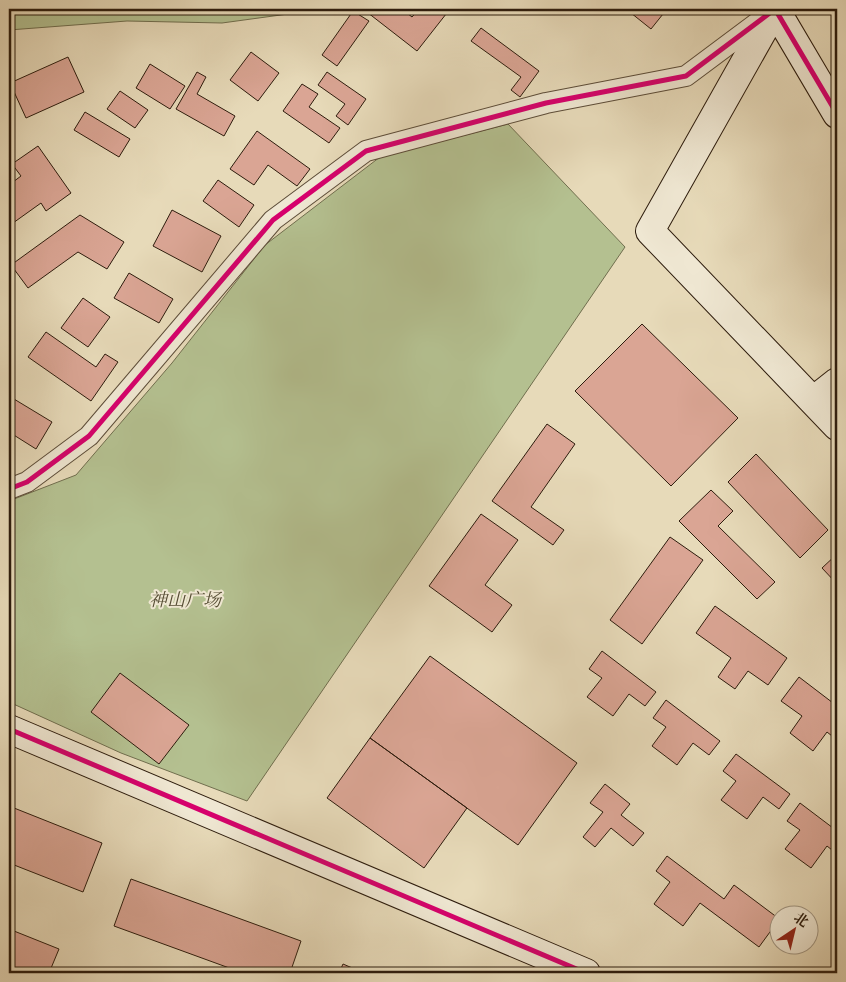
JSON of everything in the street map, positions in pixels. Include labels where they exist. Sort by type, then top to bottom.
[{"type":"street","points":[[775,9],[837,114]]},
{"type":"street","points":[[775,9],[650,231],[837,426]]},
{"type":"street","points":[[9,489],[27,482],[89,436],[273,220],[366,151],[546,103],[686,76],[775,9]]},
{"type":"street","points":[[813,401],[837,382]]},
{"type":"street","points":[[9,729],[586,973]]},
{"type":"green space","points":[[9,9],[312,9],[310,11],[222,23],[127,21],[9,30]]},
{"type":"green space","name":"神山广场","points":[[508,124],[625,247],[247,801],[121,753],[9,702],[9,501],[76,475],[172,363],[265,245],[380,157]]},
{"type":"building","points":[[363,9],[402,9],[412,17],[419,9],[450,9],[417,51]]},
{"type":"building","points":[[626,9],[667,9],[651,29]]},
{"type":"building","points":[[353,11],[369,21],[337,66],[322,55]]},
{"type":"building","points":[[481,28],[539,71],[520,97],[511,90],[521,77],[471,41]]},
{"type":"building","points":[[251,52],[279,73],[258,101],[230,80]]},
{"type":"building","points":[[68,57],[84,92],[26,118],[10,83]]},
{"type":"building","points":[[150,64],[185,86],[170,109],[136,88]]},
{"type":"building","points":[[197,72],[206,77],[197,94],[235,116],[224,136],[176,109]]},
{"type":"building","points":[[327,72],[366,99],[348,125],[336,116],[345,104],[318,85]]},
{"type":"building","points":[[302,84],[318,94],[309,107],[340,128],[329,143],[283,111]]},
{"type":"building","points":[[120,91],[148,110],[135,128],[107,109]]},
{"type":"building","points":[[85,112],[130,139],[119,157],[74,130]]},
{"type":"building","points":[[257,131],[310,169],[297,186],[268,165],[254,185],[230,169]]},
{"type":"building","points":[[38,146],[71,193],[46,211],[41,203],[13,223],[9,218],[9,185],[21,176],[12,164]]},
{"type":"building","points":[[218,180],[254,205],[239,227],[203,201]]},
{"type":"building","points":[[172,210],[221,236],[202,272],[153,246]]},
{"type":"building","points":[[80,215],[124,242],[107,269],[78,252],[28,288],[11,265]]},
{"type":"building","points":[[129,273],[173,299],[159,323],[114,298]]},
{"type":"building","points":[[83,298],[110,317],[88,347],[61,328]]},
{"type":"building","points":[[642,324],[738,418],[671,486],[575,391]]},
{"type":"building","points":[[46,332],[96,367],[105,354],[118,362],[91,401],[28,357]]},
{"type":"building","points":[[9,396],[52,422],[36,449],[9,432]]},
{"type":"building","points":[[547,424],[575,444],[531,507],[564,530],[553,545],[492,501]]},
{"type":"building","points":[[756,454],[828,530],[800,558],[728,482]]},
{"type":"building","points":[[711,490],[733,511],[718,526],[775,582],[757,599],[679,521]]},
{"type":"building","points":[[481,514],[518,540],[485,585],[512,605],[492,632],[429,586]]},
{"type":"building","points":[[670,537],[703,560],[642,644],[610,620]]},
{"type":"building","points":[[837,554],[837,584],[822,568]]},
{"type":"building","points":[[715,606],[787,658],[768,685],[748,671],[735,689],[718,677],[731,658],[696,633]]},
{"type":"building","points":[[602,651],[656,692],[645,706],[629,694],[613,716],[587,697],[602,678],[589,669]]},
{"type":"building","points":[[430,656],[577,763],[518,845],[370,738]]},
{"type":"building","points":[[120,673],[189,725],[159,764],[91,712]]},
{"type":"building","points":[[799,677],[837,706],[837,740],[827,732],[813,751],[790,733],[802,716],[781,701]]},
{"type":"building","points":[[666,700],[720,741],[709,755],[693,743],[677,765],[652,746],[666,727],[653,718]]},
{"type":"building","points":[[370,738],[467,808],[424,868],[327,798]]},
{"type":"building","points":[[736,754],[790,794],[779,809],[763,797],[747,819],[721,800],[736,781],[723,771]]},
{"type":"building","points":[[605,784],[630,804],[621,815],[644,833],[633,846],[611,828],[595,847],[583,837],[603,812],[590,803]]},
{"type":"building","points":[[800,803],[837,831],[837,854],[827,846],[811,868],[785,849],[800,830],[787,821]]},
{"type":"building","points":[[9,806],[102,843],[83,892],[9,863]]},
{"type":"building","points":[[667,856],[724,899],[734,885],[768,910],[768,935],[759,947],[700,903],[683,926],[654,904],[670,882],[656,871]]},
{"type":"building","points":[[131,879],[301,941],[290,973],[243,973],[114,926]]},
{"type":"building","points":[[9,929],[59,949],[49,973],[9,973]]},
{"type":"building","points":[[343,964],[364,973],[339,973]]},
{"type":"cycle path","points":[[9,489],[27,482],[89,436],[273,220],[366,151],[546,103],[686,76],[775,9],[837,114]]},
{"type":"cycle path","points":[[9,729],[586,973]]}]
